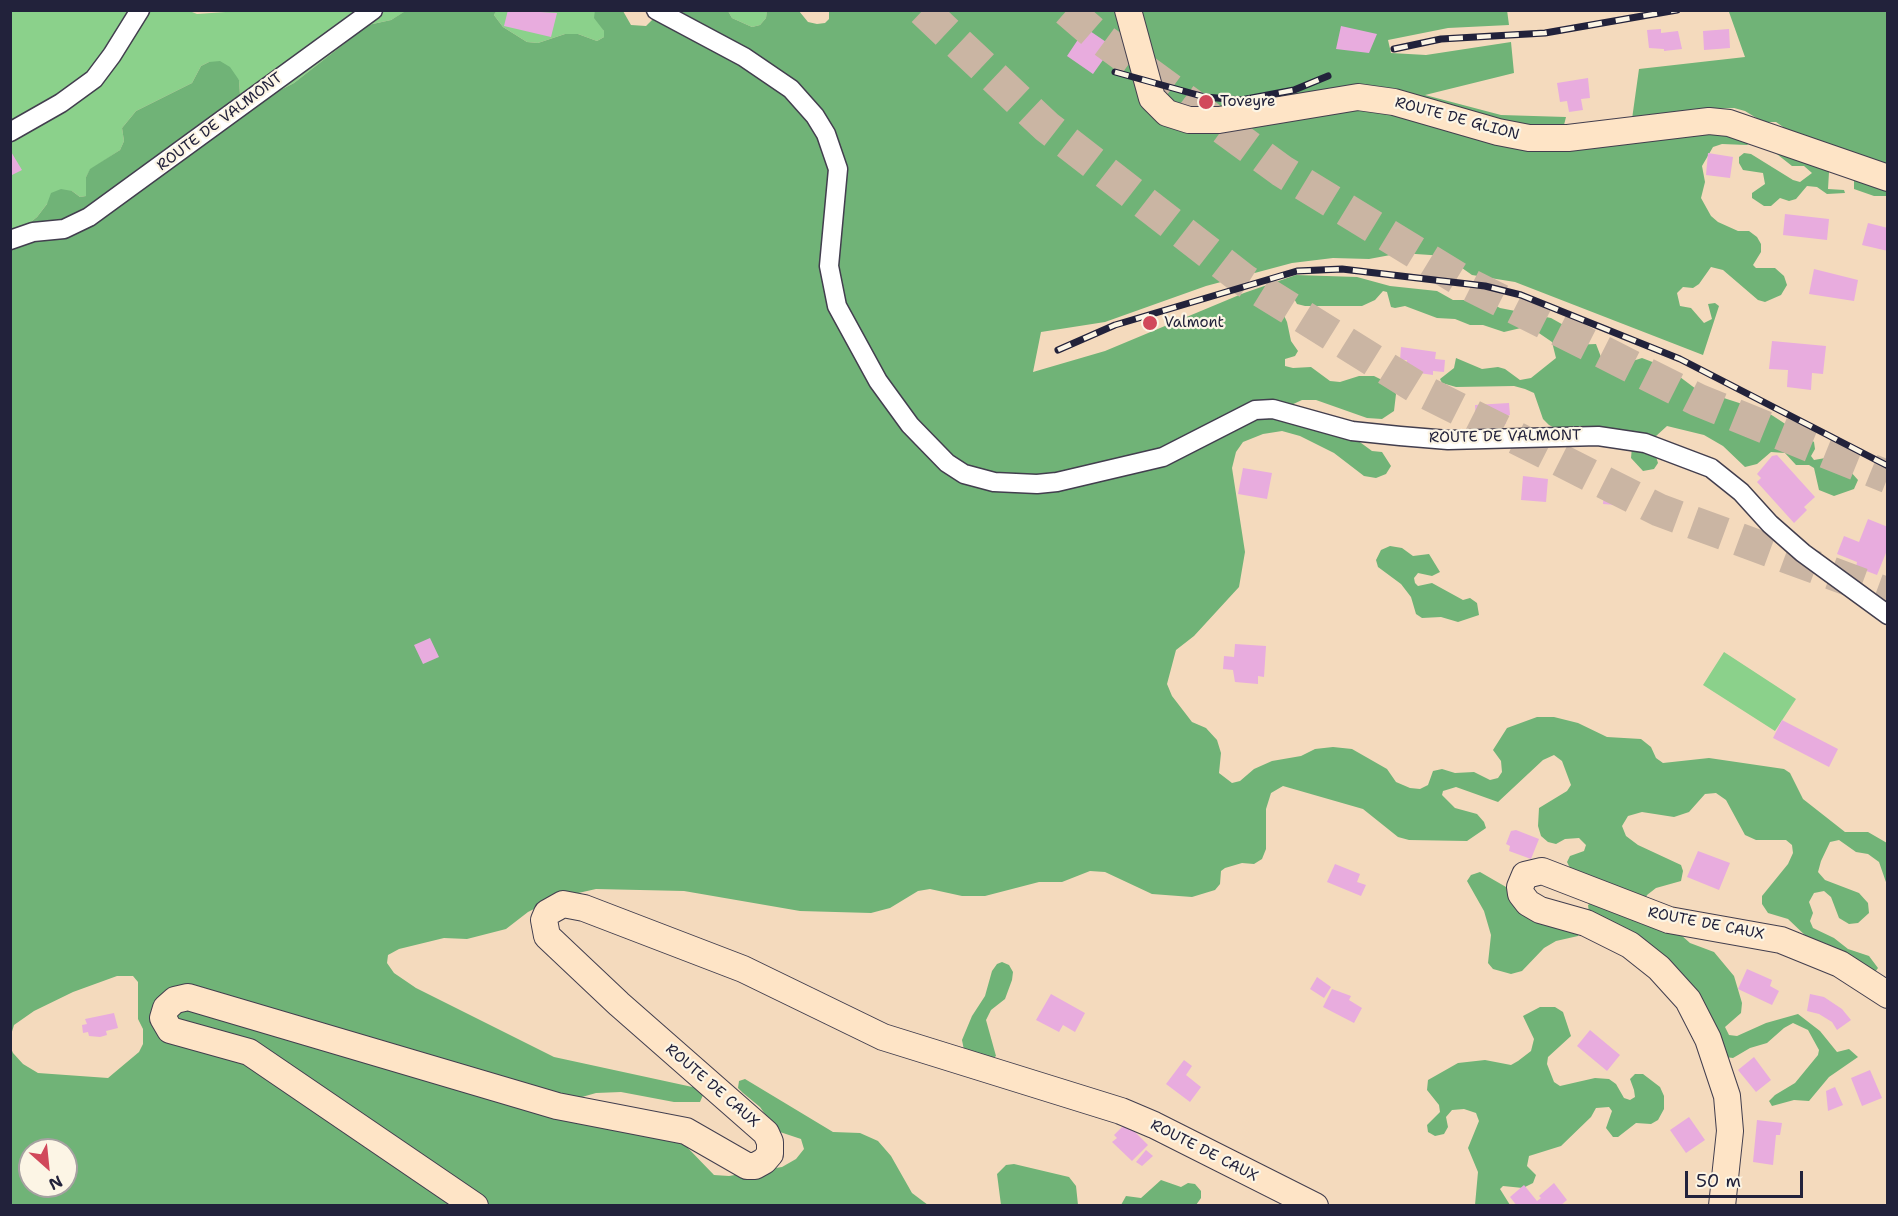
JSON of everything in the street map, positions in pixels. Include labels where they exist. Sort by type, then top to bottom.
[{"type":"street","points":[[10,132],[61,103],[94,79],[140,10]]},
{"type":"street","name":"ROUTE DE VALMONT","points":[[10,240],[33,232],[64,229],[89,217],[132,188],[373,10]]},
{"type":"street","name":"ROUTE DE VALMONT","points":[[656,10],[744,57],[791,89],[815,116],[826,134],[838,169],[829,266],[837,306],[878,381],[910,425],[947,463],[964,474],[994,482],[1036,484],[1057,482],[1163,457],[1255,410],[1273,409],[1352,431],[1436,439],[1598,436],[1645,443],[1711,468],[1741,492],[1770,524],[1803,553],[1887,615]]},
{"type":"street","name":"ROUTE DE GLION","points":[[1128,10],[1152,98],[1167,113],[1189,120],[1219,120],[1358,97],[1394,102],[1498,132],[1529,138],[1568,138],[1709,121],[1729,123],[1887,178]]},
{"type":"street","name":"ROUTE DE CAUX","points":[[1722,1206],[1730,1131],[1727,1096],[1708,1039],[1688,1000],[1659,968],[1630,945],[1586,923],[1540,910],[1527,903],[1521,894],[1520,883],[1526,874],[1542,871],[1669,920],[1781,939],[1840,964],[1887,995]]},
{"type":"street","name":"ROUTE DE CAUX","points":[[476,1206],[249,1052],[170,1030],[163,1018],[166,1008],[175,1000],[188,997],[557,1106],[686,1131],[747,1166],[755,1166],[764,1161],[770,1154],[770,1142],[766,1132],[619,1004],[547,936],[544,920],[548,913],[563,904],[584,908],[742,969],[883,1037],[1121,1111],[1316,1206]]},
{"type":"green space","points":[[187,10],[197,14],[254,10],[406,11],[391,20],[368,25],[294,83],[254,103],[240,95],[239,80],[209,62],[201,66],[192,83],[136,111],[122,128],[124,141],[120,150],[90,170],[86,177],[86,196],[80,197],[72,191],[47,204],[37,217],[11,238],[11,11]]},
{"type":"green space","points":[[407,10],[496,11],[494,15],[503,27],[527,42],[538,43],[565,34],[578,34],[597,41],[604,37],[604,31],[594,18],[595,10],[623,11],[631,25],[646,26],[661,11],[728,11],[732,18],[752,27],[760,25],[766,18],[767,10],[799,11],[808,22],[817,24],[825,23],[829,19],[829,10],[1507,10],[1509,25],[1448,28],[1388,40],[1391,53],[1426,55],[1511,42],[1514,73],[1425,95],[1501,115],[1566,117],[1563,129],[1632,119],[1639,69],[1745,57],[1729,12],[1887,11],[1887,196],[1874,196],[1854,189],[1854,177],[1776,122],[1763,122],[1745,111],[1734,108],[1688,110],[1698,124],[1751,142],[1747,145],[1722,144],[1713,147],[1702,166],[1705,182],[1701,198],[1711,216],[1718,222],[1738,231],[1749,231],[1757,237],[1761,244],[1761,252],[1753,265],[1756,268],[1775,268],[1784,276],[1787,285],[1781,295],[1765,302],[1758,300],[1723,270],[1711,267],[1699,284],[1693,288],[1683,287],[1677,293],[1680,306],[1691,308],[1704,323],[1712,319],[1708,304],[1715,303],[1719,306],[1703,355],[1515,282],[1472,275],[1445,256],[1401,253],[1369,259],[1333,258],[1292,263],[1206,286],[1105,322],[1041,332],[1033,372],[1105,351],[1244,293],[1296,275],[1357,277],[1390,286],[1437,291],[1453,300],[1485,300],[1500,308],[1551,318],[1567,327],[1572,345],[1596,344],[1601,357],[1610,365],[1617,366],[1642,358],[1668,368],[1696,389],[1767,412],[1790,427],[1798,437],[1810,439],[1814,442],[1815,449],[1811,456],[1814,460],[1831,457],[1842,462],[1858,480],[1854,489],[1834,496],[1819,490],[1814,468],[1809,465],[1796,465],[1785,453],[1771,452],[1757,464],[1745,467],[1723,446],[1704,435],[1667,426],[1655,437],[1654,450],[1658,463],[1654,469],[1643,471],[1631,458],[1632,447],[1559,430],[1549,425],[1543,419],[1534,393],[1525,389],[1514,386],[1456,387],[1442,383],[1440,379],[1454,368],[1456,358],[1482,369],[1498,367],[1505,369],[1520,380],[1531,378],[1556,358],[1552,342],[1533,329],[1525,327],[1504,332],[1483,325],[1470,325],[1455,319],[1437,318],[1405,306],[1391,307],[1387,292],[1383,291],[1375,300],[1362,306],[1305,306],[1297,304],[1291,293],[1285,292],[1281,295],[1281,309],[1287,322],[1291,341],[1298,351],[1295,356],[1285,359],[1285,366],[1311,367],[1330,381],[1340,382],[1359,376],[1374,376],[1390,384],[1396,394],[1394,411],[1382,419],[1367,418],[1316,400],[1302,400],[1289,406],[1296,424],[1357,440],[1372,451],[1382,452],[1391,466],[1386,474],[1376,478],[1364,476],[1334,453],[1300,436],[1282,431],[1263,434],[1243,442],[1236,452],[1232,468],[1245,552],[1239,587],[1194,636],[1176,650],[1167,684],[1172,696],[1192,722],[1206,728],[1217,740],[1221,753],[1219,773],[1232,783],[1240,781],[1254,769],[1272,761],[1301,756],[1315,749],[1333,747],[1352,749],[1387,769],[1396,782],[1410,788],[1420,789],[1428,785],[1433,771],[1442,769],[1455,773],[1474,772],[1490,780],[1498,778],[1502,772],[1501,761],[1493,750],[1507,728],[1537,717],[1554,717],[1578,723],[1607,737],[1641,739],[1651,747],[1656,758],[1663,763],[1709,758],[1784,769],[1790,773],[1803,799],[1845,832],[1868,832],[1887,843],[1887,885],[1879,862],[1868,854],[1856,852],[1839,840],[1830,842],[1821,861],[1818,872],[1825,880],[1859,893],[1868,903],[1869,913],[1858,923],[1849,924],[1839,918],[1831,897],[1824,891],[1814,893],[1809,902],[1813,913],[1810,921],[1813,928],[1834,938],[1848,949],[1869,956],[1878,968],[1875,972],[1827,944],[1808,938],[1788,919],[1768,913],[1762,904],[1762,896],[1788,864],[1793,853],[1792,845],[1786,840],[1756,840],[1745,835],[1726,800],[1716,793],[1705,794],[1689,812],[1674,817],[1642,812],[1628,816],[1622,826],[1626,836],[1638,845],[1681,865],[1683,871],[1681,881],[1656,888],[1647,895],[1644,902],[1690,943],[1714,952],[1734,976],[1742,1003],[1741,1013],[1725,1027],[1729,1035],[1737,1036],[1766,1023],[1798,1014],[1820,1031],[1837,1052],[1849,1049],[1858,1057],[1829,1077],[1809,1101],[1794,1100],[1772,1106],[1769,1101],[1795,1083],[1818,1055],[1819,1050],[1808,1030],[1793,1023],[1767,1043],[1750,1048],[1733,1058],[1725,1057],[1710,1014],[1697,995],[1589,913],[1588,905],[1614,885],[1570,868],[1567,862],[1570,856],[1584,851],[1586,845],[1579,838],[1565,839],[1556,844],[1548,842],[1541,836],[1538,826],[1539,808],[1567,791],[1571,785],[1562,761],[1554,755],[1543,760],[1498,802],[1456,787],[1443,791],[1442,795],[1455,808],[1477,814],[1484,822],[1486,828],[1467,841],[1409,840],[1398,837],[1363,809],[1283,786],[1271,793],[1266,809],[1266,849],[1262,859],[1254,864],[1242,863],[1225,868],[1221,871],[1220,884],[1215,890],[1192,897],[1152,894],[1105,872],[1090,871],[1062,882],[1039,882],[985,896],[962,896],[930,889],[918,891],[890,908],[871,913],[800,911],[684,891],[596,889],[556,898],[528,912],[506,929],[467,939],[444,938],[399,949],[388,955],[387,963],[394,973],[416,988],[554,1057],[697,1088],[703,1095],[700,1102],[674,1102],[621,1092],[596,1093],[575,1099],[660,1137],[685,1145],[714,1175],[729,1176],[782,1167],[796,1159],[804,1149],[801,1139],[777,1131],[760,1107],[738,1088],[739,1081],[745,1079],[833,1132],[860,1133],[878,1141],[891,1156],[912,1193],[928,1205],[11,1205],[10,1046],[23,1064],[38,1073],[108,1078],[139,1052],[143,1044],[143,1029],[138,1019],[138,982],[133,976],[117,976],[73,992],[34,1011],[14,1025],[11,1035],[11,238],[37,217],[47,204],[51,193],[61,189],[72,191],[80,197],[86,196],[86,177],[90,169],[120,150],[124,141],[122,128],[136,111],[192,83],[201,66],[209,62],[220,61],[230,67],[239,80],[240,95],[255,103],[294,83],[368,25],[391,20]]},
{"type":"green space","points":[[496,10],[595,11],[604,31],[604,37],[597,41],[578,34],[565,34],[538,43],[527,42],[503,27],[494,15]]},
{"type":"green space","points":[[728,11],[767,11],[766,18],[760,25],[752,27],[732,18]]},
{"type":"green space","points":[[1773,151],[1826,166],[1829,172],[1828,189],[1844,190],[1845,193],[1827,194],[1817,187],[1807,186],[1796,199],[1789,201],[1780,198],[1771,206],[1764,206],[1752,198],[1752,193],[1765,184],[1763,173],[1743,170],[1739,157],[1744,153],[1751,154],[1793,180],[1800,182],[1812,173],[1804,166],[1792,166]]},
{"type":"green space","points":[[1390,546],[1402,548],[1413,556],[1429,554],[1440,572],[1432,576],[1418,573],[1414,578],[1415,583],[1418,586],[1432,583],[1463,600],[1470,598],[1477,603],[1479,615],[1458,622],[1441,617],[1422,618],[1416,614],[1411,597],[1401,584],[1378,567],[1376,560],[1381,550]]},
{"type":"green space","points":[[1724,652],[1796,699],[1775,731],[1703,685]]},
{"type":"green space","points":[[1480,872],[1506,887],[1513,897],[1580,928],[1578,936],[1556,941],[1544,948],[1522,971],[1511,974],[1493,969],[1488,963],[1491,935],[1484,911],[1467,881],[1471,875]]},
{"type":"green space","points":[[1002,962],[1009,965],[1013,972],[1012,980],[1005,999],[991,1010],[986,1020],[996,1056],[988,1062],[965,1055],[962,1040],[972,1016],[985,996],[992,971],[997,964]]},
{"type":"green space","points":[[1540,1007],[1555,1007],[1563,1012],[1571,1036],[1548,1057],[1547,1064],[1554,1082],[1560,1086],[1595,1078],[1609,1079],[1616,1084],[1624,1098],[1630,1100],[1635,1097],[1630,1079],[1635,1074],[1643,1074],[1660,1087],[1664,1096],[1664,1109],[1658,1120],[1651,1124],[1636,1123],[1618,1137],[1613,1137],[1606,1128],[1612,1111],[1609,1107],[1596,1108],[1591,1117],[1561,1146],[1529,1156],[1527,1166],[1536,1175],[1533,1183],[1523,1188],[1503,1186],[1500,1189],[1510,1205],[1475,1205],[1478,1172],[1468,1148],[1479,1121],[1476,1113],[1464,1109],[1452,1110],[1446,1117],[1448,1127],[1444,1134],[1435,1136],[1428,1132],[1427,1125],[1440,1112],[1439,1105],[1427,1090],[1428,1080],[1458,1063],[1485,1060],[1511,1065],[1518,1061],[1531,1051],[1534,1039],[1523,1016]]},
{"type":"green space","points":[[1014,1164],[1069,1177],[1076,1186],[1078,1205],[1001,1205],[997,1174],[1006,1165]]},
{"type":"green space","points":[[1161,1180],[1181,1187],[1188,1183],[1195,1184],[1201,1191],[1201,1198],[1196,1205],[1121,1205],[1126,1196],[1141,1198]]},
{"type":"building","points":[[508,10],[557,13],[551,37],[504,26]]},
{"type":"building","points":[[1341,26],[1377,34],[1369,53],[1336,49]]},
{"type":"building","points":[[1661,29],[1661,33],[1678,31],[1682,49],[1664,51],[1664,49],[1649,48],[1647,30]]},
{"type":"building","points":[[1729,29],[1730,48],[1704,50],[1703,31]]},
{"type":"building","points":[[1090,31],[1109,44],[1107,48],[1110,50],[1093,74],[1067,56],[1083,32],[1087,35]]},
{"type":"building","points":[[1588,78],[1590,98],[1581,99],[1583,110],[1569,112],[1567,101],[1560,102],[1557,83]]},
{"type":"building","points":[[10,150],[22,170],[10,176]]},
{"type":"building","points":[[1708,153],[1733,157],[1730,178],[1706,175]]},
{"type":"building","points":[[1785,214],[1829,219],[1827,240],[1783,235]]},
{"type":"building","points":[[1868,223],[1888,228],[1888,251],[1862,245]]},
{"type":"building","points":[[1814,269],[1858,280],[1854,301],[1809,294]]},
{"type":"building","points":[[1772,341],[1826,346],[1823,374],[1812,373],[1811,390],[1787,387],[1788,370],[1769,369]]},
{"type":"building","points":[[1401,347],[1436,352],[1435,359],[1445,360],[1444,372],[1433,371],[1433,375],[1405,371],[1407,360],[1400,360]]},
{"type":"building","points":[[1431,396],[1448,396],[1448,412],[1431,412]]},
{"type":"building","points":[[1509,403],[1510,415],[1506,416],[1506,424],[1476,425],[1475,405]]},
{"type":"building","points":[[1777,455],[1815,497],[1804,507],[1807,510],[1794,523],[1757,482],[1761,478],[1757,474],[1772,456]]},
{"type":"building","points":[[1243,468],[1272,473],[1267,499],[1238,494]]},
{"type":"building","points":[[1523,476],[1548,479],[1546,502],[1521,500]]},
{"type":"building","points":[[1607,488],[1629,490],[1628,506],[1603,504],[1604,491],[1607,492]]},
{"type":"building","points":[[1868,519],[1888,527],[1888,548],[1877,575],[1856,567],[1857,562],[1837,554],[1844,536],[1859,542]]},
{"type":"building","points":[[430,638],[439,657],[423,664],[414,645]]},
{"type":"building","points":[[1235,644],[1266,646],[1264,677],[1258,676],[1258,684],[1235,682],[1233,670],[1223,669],[1224,656],[1234,657]]},
{"type":"building","points":[[1782,720],[1838,749],[1829,767],[1773,738]]},
{"type":"building","points":[[1516,830],[1539,839],[1531,859],[1509,851],[1510,846],[1506,844],[1511,831]]},
{"type":"building","points":[[1698,851],[1730,863],[1719,890],[1687,877]]},
{"type":"building","points":[[1335,864],[1360,874],[1357,882],[1366,885],[1361,896],[1327,882]]},
{"type":"building","points":[[1747,969],[1772,980],[1770,986],[1779,991],[1772,1005],[1738,989]]},
{"type":"building","points":[[1317,977],[1331,987],[1324,998],[1310,989]]},
{"type":"building","points":[[1332,989],[1351,996],[1349,1000],[1362,1008],[1354,1023],[1323,1007]]},
{"type":"building","points":[[1051,994],[1085,1013],[1075,1032],[1063,1025],[1059,1032],[1036,1020]]},
{"type":"building","points":[[1810,994],[1824,997],[1842,1009],[1851,1020],[1837,1030],[1832,1022],[1819,1014],[1807,1011]]},
{"type":"building","points":[[114,1013],[118,1028],[106,1031],[107,1035],[100,1037],[89,1036],[88,1032],[83,1033],[82,1025],[87,1024],[85,1019]]},
{"type":"building","points":[[1590,1030],[1620,1055],[1607,1071],[1577,1046]]},
{"type":"building","points":[[1754,1057],[1771,1080],[1756,1092],[1738,1070]]},
{"type":"building","points":[[1184,1060],[1192,1066],[1186,1075],[1201,1087],[1190,1102],[1166,1084]]},
{"type":"building","points":[[1870,1070],[1882,1098],[1862,1106],[1851,1078]]},
{"type":"building","points":[[1835,1087],[1843,1105],[1828,1111],[1826,1091]]},
{"type":"building","points":[[1689,1117],[1705,1140],[1686,1153],[1670,1130]]},
{"type":"building","points":[[1757,1120],[1782,1123],[1780,1135],[1776,1135],[1773,1165],[1753,1162]]},
{"type":"building","points":[[1126,1123],[1148,1145],[1132,1161],[1112,1142],[1117,1138],[1114,1135]]},
{"type":"building","points":[[1146,1150],[1153,1156],[1142,1166],[1136,1162]]},
{"type":"building","points":[[1554,1183],[1567,1200],[1560,1206],[1517,1206],[1510,1197],[1524,1185],[1537,1201],[1541,1198],[1539,1196]]},
{"type":"tunnel","points":[[923,10],[1047,127],[1244,280],[1421,390],[1659,510],[1888,594]]},
{"type":"tunnel","points":[[1067,10],[1097,36],[1282,171],[1464,282],[1698,400],[1888,477]]},
{"type":"railway","points":[[1394,49],[1441,39],[1545,33],[1677,10]]},
{"type":"railway","points":[[1115,72],[1205,97],[1241,100],[1294,90],[1328,76]]},
{"type":"railway","points":[[1058,350],[1115,325],[1297,271],[1342,269],[1485,286],[1521,295],[1680,359],[1888,466]]},
{"type":"place","name":"Toveyre","points":[[1206,102]]},
{"type":"place","name":"Valmont","points":[[1150,323]]}]
